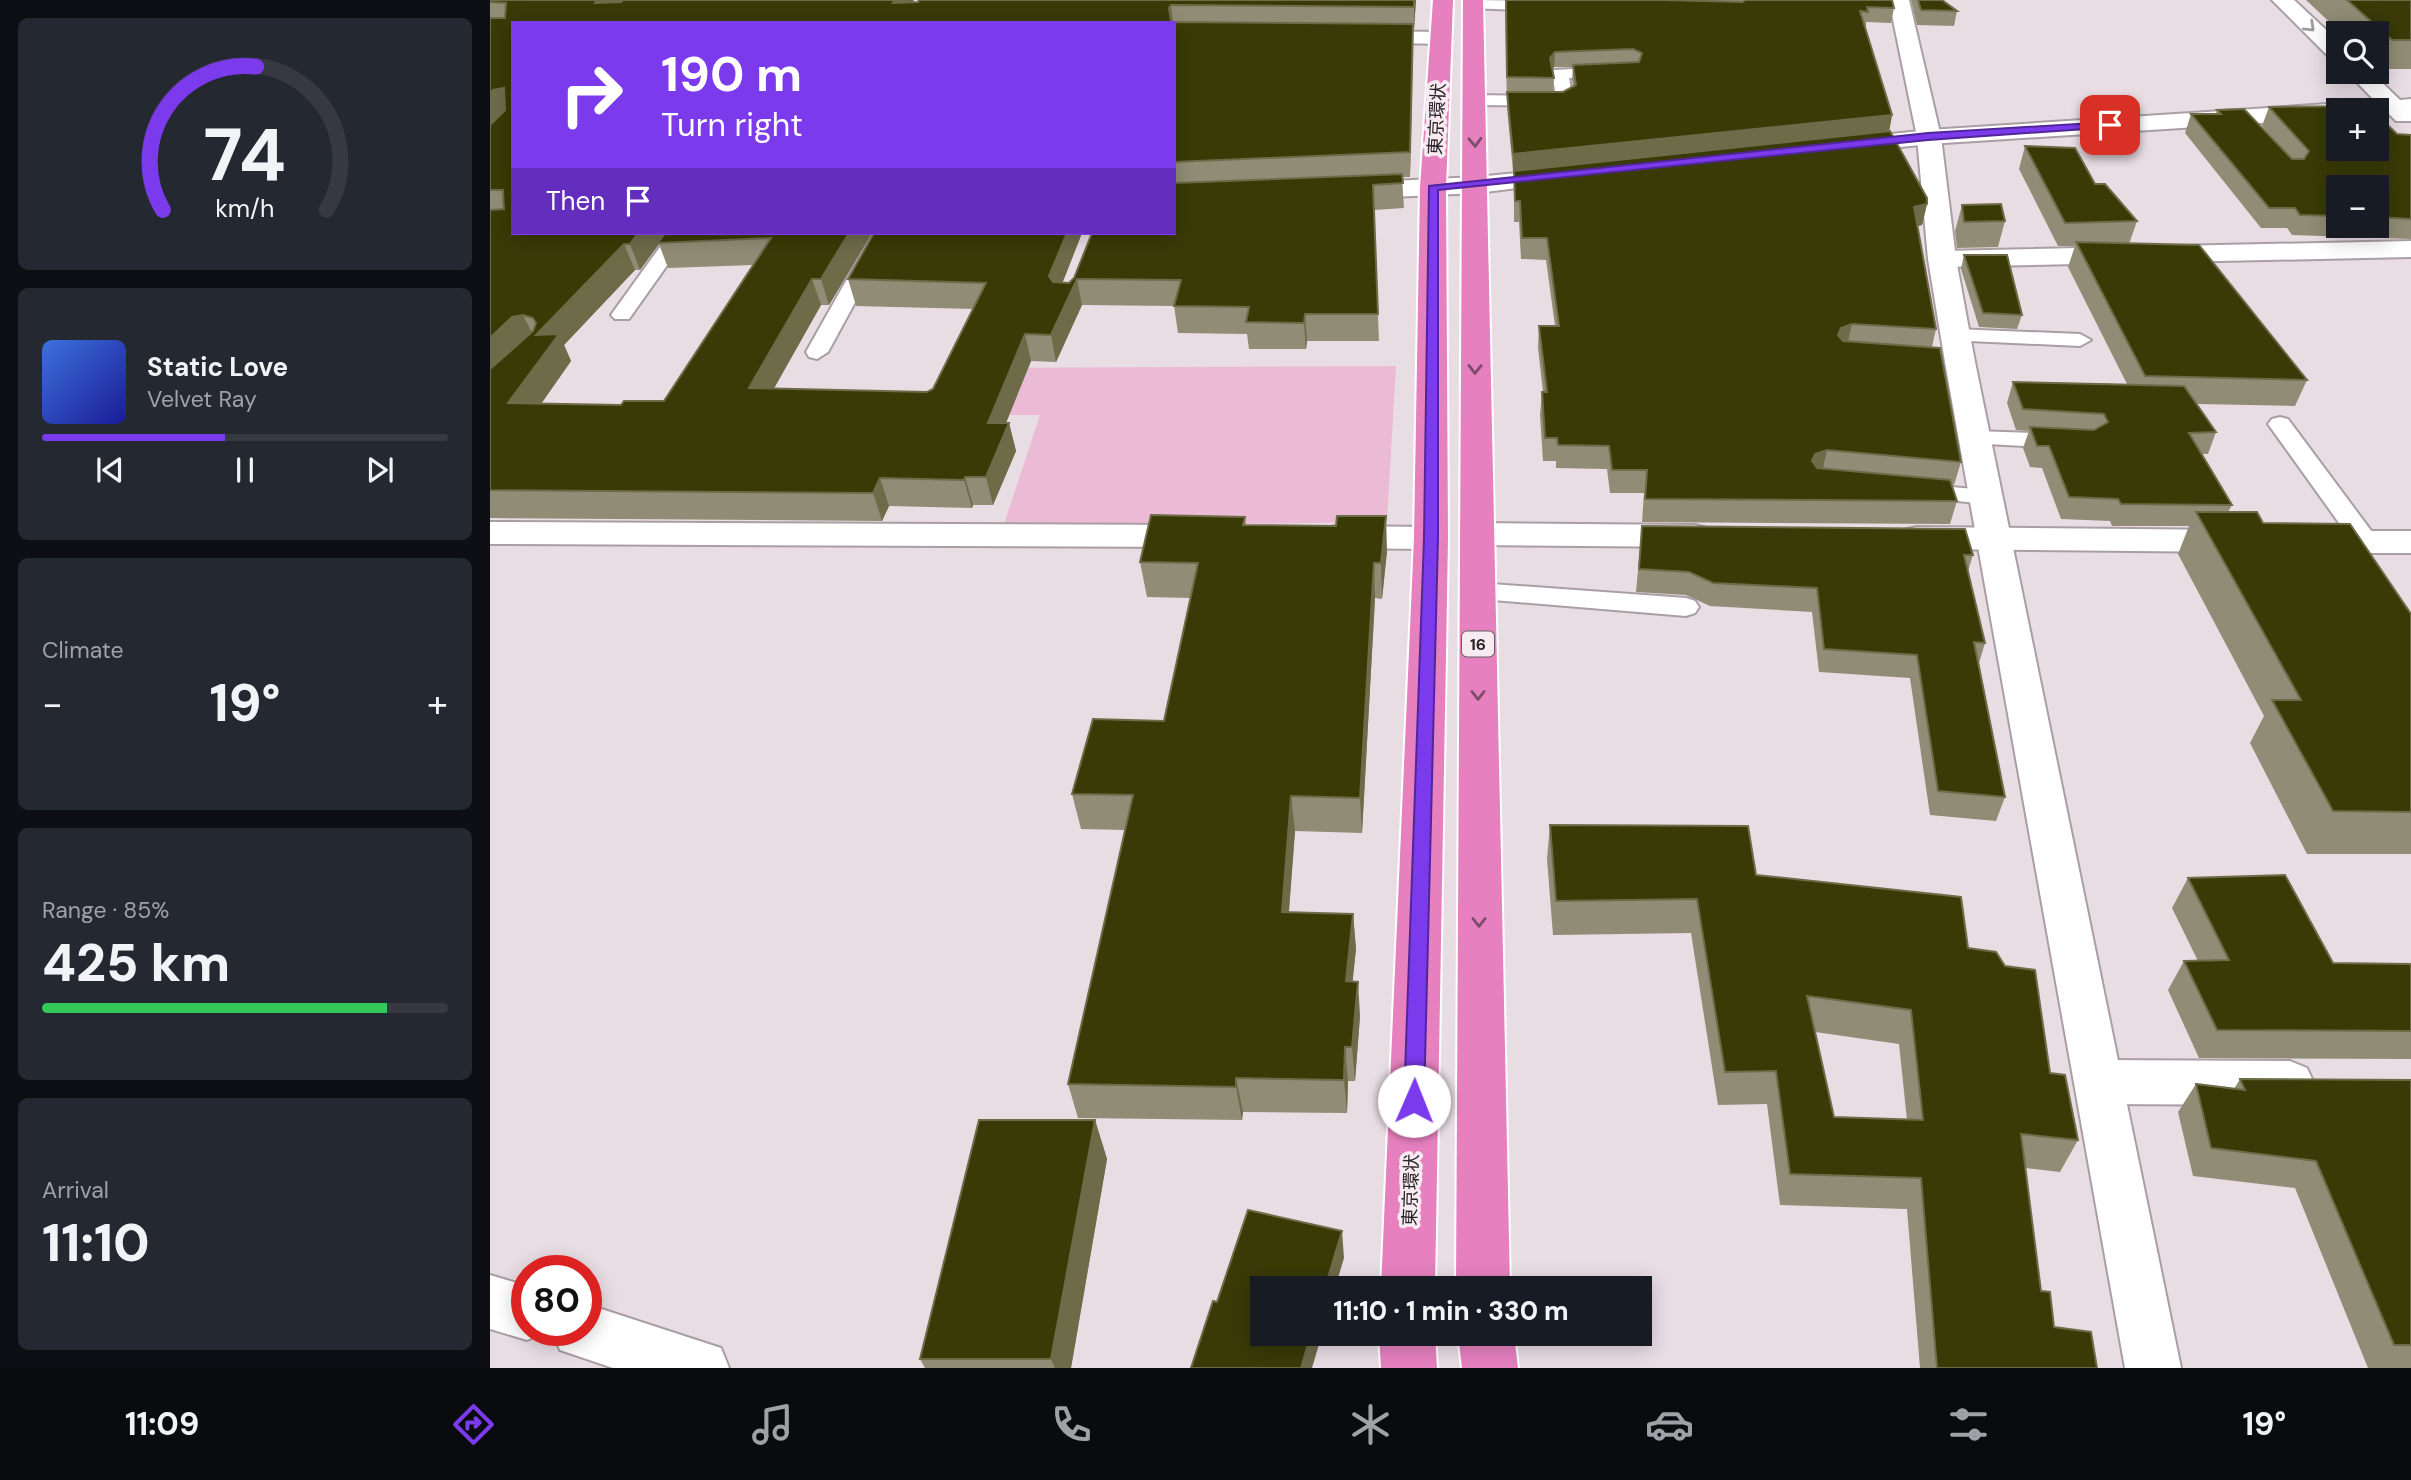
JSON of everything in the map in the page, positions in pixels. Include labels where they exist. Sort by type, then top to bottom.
[{"type":"highway","name":"東京環状","points":[[1408,1276],[1431,538],[1433,188],[1441,38],[1463,2]]},
{"type":"highway","name":"東京環状","points":[[1463,2],[1474,100],[1477,185],[1474,433],[1479,534],[1483,1276]]},
{"type":"highway","points":[[1408,1346],[1409,1368]]},
{"type":"highway","points":[[1487,1346],[1490,1368]]},
{"type":"street","points":[[1899,0],[1928,136],[1950,353],[1975,438],[1987,497],[2154,1368]]},
{"type":"street","points":[[2282,0],[2326,42]]},
{"type":"street","points":[[1334,37],[1441,38]]},
{"type":"street","points":[[2372,84],[2405,112]]},
{"type":"street","points":[[1819,148],[1928,136],[2239,116],[2405,112]]},
{"type":"street","points":[[1324,192],[1477,185],[1586,174]]},
{"type":"street","points":[[1942,259],[2411,249]]},
{"type":"street","points":[[490,533],[1223,536]]},
{"type":"street","points":[[1479,534],[1730,537]]},
{"type":"street","points":[[1307,537],[1431,538]]},
{"type":"street","points":[[1883,538],[2411,542]]},
{"type":"street","points":[[2099,1082],[2330,1084]]},
{"type":"street","points":[[490,1302],[511,1308]]},
{"type":"street","points":[[602,1337],[701,1368]]},
{"type":"lane","points":[[1463,2],[1564,6]]},
{"type":"lane","points":[[1474,100],[1561,101],[1565,100],[1560,73],[1632,72]]},
{"type":"lane","points":[[2239,116],[2256,135]]},
{"type":"lane","points":[[622,315],[679,235]]},
{"type":"lane","points":[[817,352],[882,235]]},
{"type":"lane","points":[[1950,353],[2080,340]]},
{"type":"lane","points":[[2280,424],[2366,542]]},
{"type":"lane","points":[[1975,438],[2086,442]]},
{"type":"lane","points":[[1891,489],[1987,497]]},
{"type":"lane","points":[[1478,592],[1686,607]]},
{"type":"shaded area","points":[[1396,366],[1387,522],[1003,527],[1040,415],[945,415],[964,368]]},
{"type":"building","points":[[1414,0],[1414,7],[1171,5],[1171,21],[511,21],[511,235],[637,235],[630,244],[624,244],[536,335],[559,334],[508,403],[621,405],[624,401],[664,401],[771,238],[658,243],[664,235],[848,235],[821,279],[812,279],[749,388],[927,392],[933,389],[986,283],[848,279],[873,235],[1066,235],[1049,276],[1053,282],[1069,283],[1074,278],[1091,235],[1176,235],[1176,183],[1402,174],[1403,183],[1373,185],[1378,314],[1305,314],[1304,323],[1246,322],[1249,307],[1174,306],[1181,280],[1077,279],[1051,335],[1025,334],[988,423],[1009,423],[986,477],[965,477],[964,480],[880,478],[873,493],[490,490],[490,369],[533,331],[536,323],[533,318],[523,315],[512,317],[490,338],[490,210],[504,209],[503,190],[490,190],[490,125],[505,110],[504,88],[490,93],[490,18],[505,18],[506,3],[490,2]]},
{"type":"building","points":[[1506,0],[1892,0],[1894,8],[1867,7],[1868,12],[1860,11],[1892,115],[1513,154],[1507,92],[1563,92],[1576,85],[1573,65],[1639,62],[1642,53],[1633,49],[1555,52],[1550,58],[1554,78],[1507,77]]},
{"type":"building","points":[[1918,0],[1942,0],[1957,11],[1921,10]]},
{"type":"building","points":[[2347,0],[2411,0],[2411,40],[2392,40],[2389,37],[2389,21],[2371,21]]},
{"type":"building","points":[[1176,22],[1413,24],[1410,152],[1176,162]]},
{"type":"building","points":[[2326,106],[2326,161],[2389,161],[2389,126],[2397,134],[2411,135],[2411,219],[2389,218],[2389,175],[2326,175],[2326,216],[2300,215],[2295,208],[2269,208],[2191,114],[2221,114],[2217,110],[2244,109],[2292,159],[2304,159],[2309,151],[2269,107]]},
{"type":"building","points":[[1890,131],[1927,198],[1927,204],[1914,207],[1936,329],[1852,324],[1841,328],[1838,335],[1843,341],[1940,348],[1961,462],[1827,450],[1815,454],[1812,461],[1817,468],[1950,480],[1957,501],[1645,499],[1647,470],[1612,470],[1609,446],[1558,445],[1557,438],[1545,438],[1542,392],[1547,392],[1539,326],[1559,326],[1547,238],[1522,238],[1520,201],[1515,201],[1514,171]]},
{"type":"building","points":[[2025,146],[2075,148],[2095,184],[2105,184],[2137,221],[2065,223]]},
{"type":"building","points":[[2001,204],[2005,221],[1964,222],[1962,205]]},
{"type":"building","points":[[2076,242],[2199,245],[2307,380],[2145,376]]},
{"type":"building","points":[[1964,255],[2007,255],[2022,315],[1983,313]]},
{"type":"building","points":[[2013,382],[2184,386],[2216,432],[2189,433],[2232,505],[2121,504],[2118,499],[2069,497],[2049,446],[2037,446],[2030,427],[2094,430],[2108,422],[2104,414],[2023,409]]},
{"type":"building","points":[[2196,512],[2257,512],[2263,523],[2350,524],[2411,614],[2411,812],[2333,811],[2272,700],[2301,700]]},
{"type":"building","points":[[1151,515],[1245,517],[1243,525],[1336,526],[1337,516],[1386,516],[1381,563],[1374,563],[1360,798],[1291,796],[1282,912],[1353,914],[1346,981],[1358,982],[1352,1047],[1345,1047],[1344,1080],[1236,1078],[1236,1087],[1068,1084],[1133,795],[1072,794],[1093,719],[1164,721],[1198,563],[1140,562]]},
{"type":"building","points":[[1642,526],[1965,529],[1973,555],[1964,555],[1985,643],[1974,642],[2005,797],[1938,791],[1917,655],[1824,649],[1817,588],[1713,583],[1689,572],[1639,569]]},
{"type":"building","points":[[1550,825],[1748,826],[1756,875],[1961,897],[1968,948],[1996,952],[2005,966],[2035,970],[2050,1073],[2065,1075],[2078,1140],[2021,1134],[2041,1291],[2050,1292],[2054,1327],[2091,1332],[2097,1368],[1937,1368],[1921,1178],[1790,1174],[1776,1071],[1725,1072],[1697,899],[1556,901]],"holes":[[[1807,996],[1911,1010],[1923,1120],[1834,1117]]]},
{"type":"building","points":[[2285,875],[2333,963],[2411,964],[2411,1031],[2217,1030],[2184,961],[2229,960],[2188,878]]},
{"type":"building","points":[[2240,1079],[2411,1080],[2411,1345],[2394,1345],[2316,1161],[2211,1148],[2196,1084],[2245,1090]]},
{"type":"building","points":[[979,1120],[1095,1120],[1051,1359],[920,1359]]},
{"type":"building","points":[[1248,1210],[1342,1231],[1329,1276],[1250,1276],[1250,1346],[1307,1346],[1301,1368],[1191,1368],[1213,1301],[1217,1302]]},
{"type":"route","points":[[1414,1101],[1431,538],[1433,188],[1928,136],[2110,125]]}]
